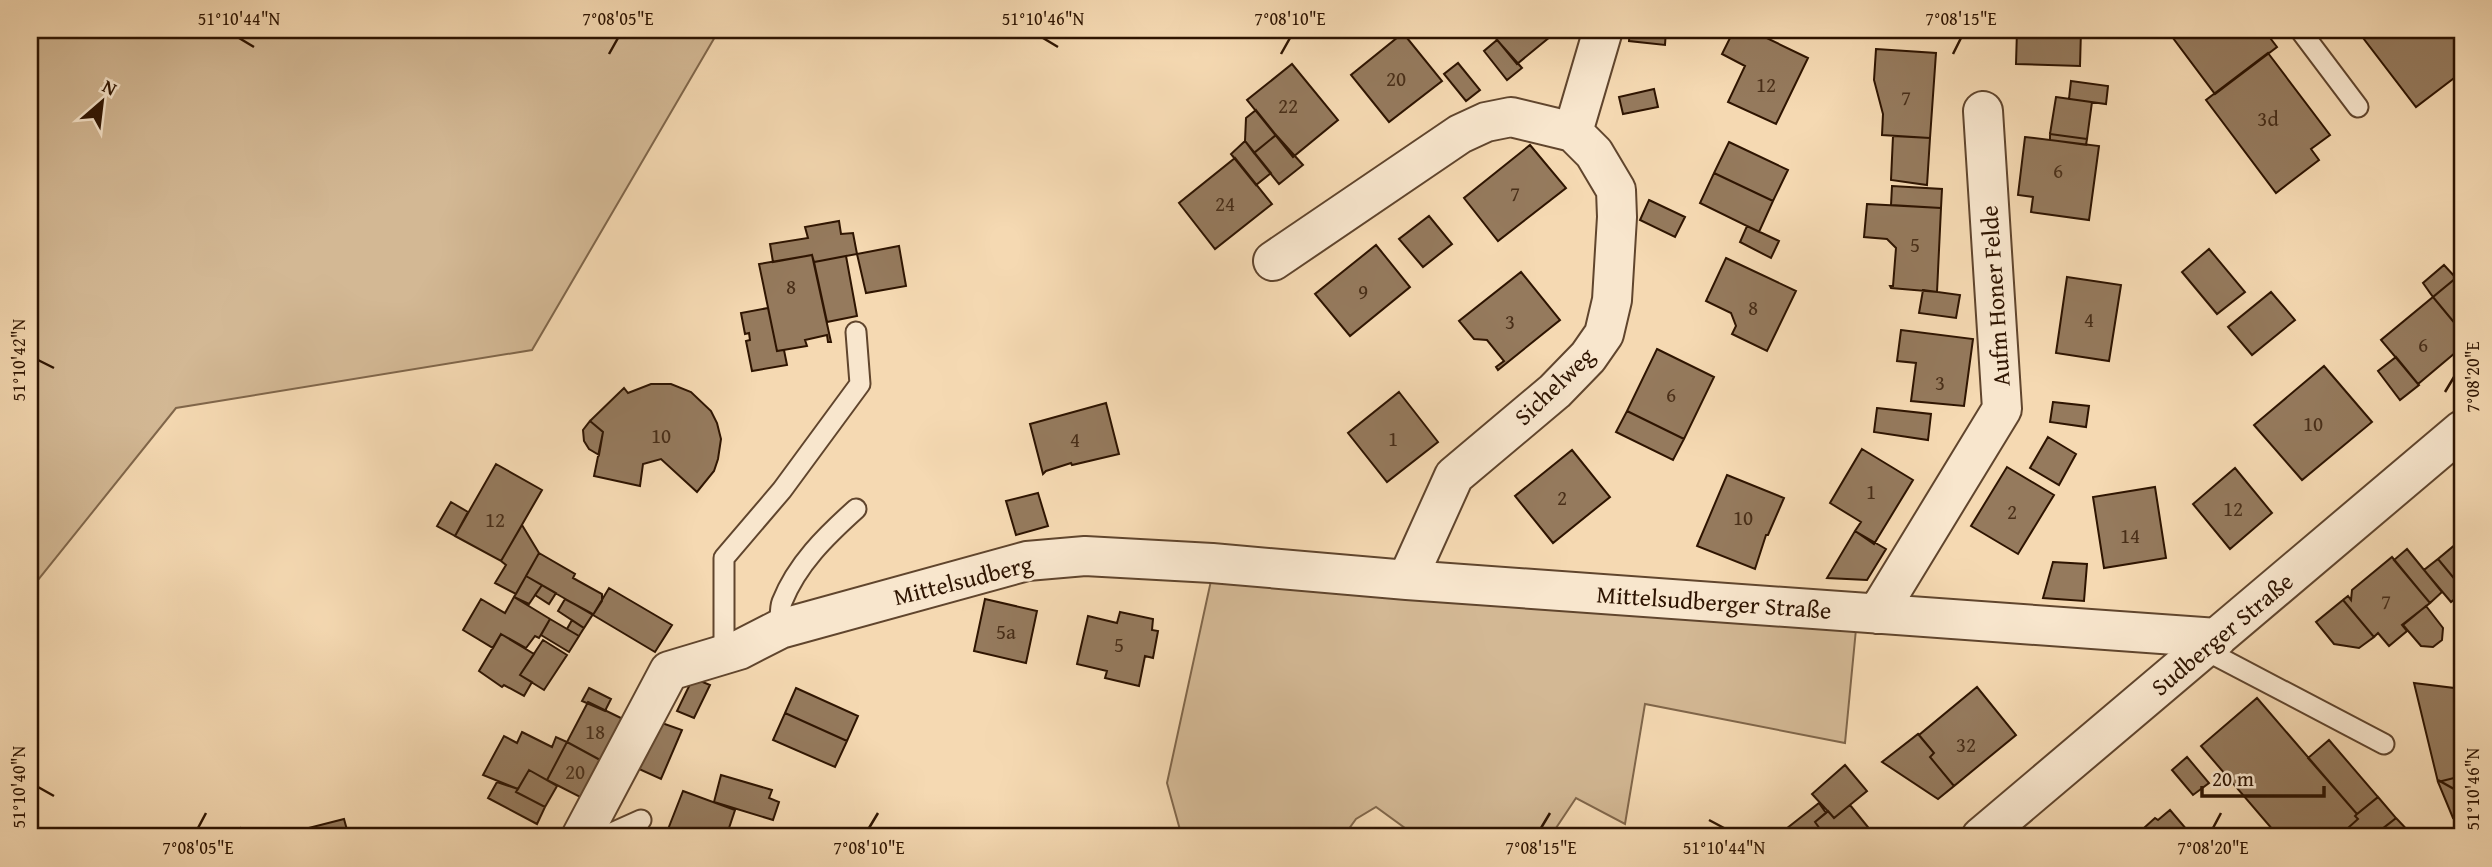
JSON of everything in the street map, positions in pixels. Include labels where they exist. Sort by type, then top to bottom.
[{"type":"street","points":[[1273,261],[1460,134],[1486,122],[1511,117],[1573,132],[1602,30]]},
{"type":"street","name":"Aufm Honer Felde","points":[[1877,614],[2002,409],[1983,111]]},
{"type":"street","name":"Sichelweg","points":[[1408,580],[1454,476],[1555,391],[1588,357],[1604,334],[1612,300],[1616,190],[1594,153],[1573,132]]},
{"type":"street","name":"Sudberger Straße","points":[[1981,837],[2462,430]]},
{"type":"street","name":"Mittelsudberg","points":[[581,837],[669,671],[739,650],[780,629],[1027,561],[1085,556],[1212,563]]},
{"type":"street","name":"Mittelsudberger Straße","points":[[1212,563],[1877,614],[2210,644]]},
{"type":"lane","points":[[2300,30],[2358,107]]},
{"type":"lane","points":[[724,654],[724,558],[782,490],[860,384],[856,332]]},
{"type":"lane","points":[[780,629],[781,604],[804,561],[856,509]]},
{"type":"lane","points":[[2210,644],[2384,744]]},
{"type":"lane","points":[[603,837],[641,820]]},
{"type":"shaded area","points":[[30,30],[719,30],[532,350],[176,408],[30,590]]},
{"type":"shaded area","points":[[1212,576],[1856,629],[1845,743],[1645,704],[1625,824],[1576,798],[1550,837],[1416,836],[1376,807],[1356,819],[1343,837],[1182,837],[1167,783]]},
{"type":"building","points":[[1489,30],[1546,30],[1551,36],[1517,64]]},
{"type":"building","points":[[1630,30],[1666,30],[1665,45],[1629,41]]},
{"type":"building","points":[[1734,30],[1750,30],[1808,58],[1776,124],[1728,102],[1745,66],[1722,54]]},
{"type":"building","points":[[2017,30],[2081,30],[2080,66],[2016,64]]},
{"type":"building","points":[[2167,30],[2264,30],[2277,47],[2215,94]]},
{"type":"building","points":[[2357,30],[2455,30],[2462,39],[2462,72],[2416,107]]},
{"type":"building","points":[[1403,33],[1442,81],[1389,122],[1351,75]]},
{"type":"building","points":[[1497,40],[1522,68],[1507,80],[1484,51]]},
{"type":"building","points":[[1876,49],[1936,53],[1930,138],[1882,135],[1883,114],[1874,80]]},
{"type":"building","points":[[2268,53],[2330,135],[2311,149],[2319,160],[2276,193],[2206,100]]},
{"type":"building","points":[[1458,63],[1480,90],[1466,101],[1444,74]]},
{"type":"building","points":[[1292,64],[1338,120],[1293,157],[1247,100]]},
{"type":"building","points":[[2071,81],[2108,86],[2106,104],[2069,99]]},
{"type":"building","points":[[1654,89],[1658,107],[1623,114],[1619,97]]},
{"type":"building","points":[[2056,97],[2092,102],[2087,139],[2050,134]]},
{"type":"building","points":[[1256,110],[1276,135],[1254,153],[1245,141],[1246,118]]},
{"type":"building","points":[[2050,134],[2087,139],[2086,145],[2050,140]]},
{"type":"building","points":[[1276,135],[1303,165],[1279,184],[1254,153]]},
{"type":"building","points":[[1893,136],[1930,138],[1927,185],[1891,180]]},
{"type":"building","points":[[2025,137],[2099,146],[2089,220],[2031,212],[2033,197],[2018,195]]},
{"type":"building","points":[[1245,141],[1271,173],[1256,185],[1231,154]]},
{"type":"building","points":[[1729,142],[1788,170],[1773,201],[1714,173]]},
{"type":"building","points":[[1530,145],[1566,188],[1498,241],[1464,198]]},
{"type":"building","points":[[1235,158],[1272,204],[1215,249],[1179,203]]},
{"type":"building","points":[[1714,173],[1773,201],[1759,232],[1700,203]]},
{"type":"building","points":[[1892,186],[1942,189],[1941,208],[1891,205]]},
{"type":"building","points":[[1649,200],[1685,217],[1675,237],[1640,220]]},
{"type":"building","points":[[1867,204],[1941,208],[1937,292],[1891,288],[1896,248],[1887,239],[1864,237]]},
{"type":"building","points":[[1429,216],[1452,244],[1423,267],[1399,239]]},
{"type":"building","points":[[839,221],[841,234],[853,233],[857,254],[814,262],[812,255],[773,262],[770,244],[808,238],[805,227]]},
{"type":"building","points":[[1747,226],[1779,241],[1771,258],[1740,242]]},
{"type":"building","points":[[1376,245],[1410,287],[1350,336],[1315,294]]},
{"type":"building","points":[[899,246],[906,286],[866,293],[857,254]]},
{"type":"building","points":[[2209,249],[2245,292],[2217,314],[2182,272]]},
{"type":"building","points":[[812,255],[831,342],[828,342],[827,335],[805,340],[807,346],[777,351],[759,264]]},
{"type":"building","points":[[846,256],[857,316],[827,322],[814,262]]},
{"type":"building","points":[[1726,258],[1796,291],[1767,351],[1732,334],[1736,326],[1731,313],[1706,301]]},
{"type":"building","points":[[2444,265],[2456,278],[2433,297],[2423,283]]},
{"type":"building","points":[[1521,272],[1560,320],[1498,370],[1496,367],[1504,361],[1487,340],[1474,339],[1459,321]]},
{"type":"building","points":[[2067,277],[2121,285],[2109,361],[2056,353]]},
{"type":"building","points":[[2456,278],[2462,286],[2462,332],[2433,297]]},
{"type":"building","points":[[1923,290],[1960,295],[1956,318],[1919,313]]},
{"type":"building","points":[[2271,292],[2295,320],[2252,355],[2228,327]]},
{"type":"building","points":[[2433,297],[2462,332],[2462,347],[2418,384],[2381,340]]},
{"type":"building","points":[[768,308],[777,351],[784,350],[787,365],[752,371],[746,341],[750,340],[749,333],[745,334],[741,313]]},
{"type":"building","points":[[1901,330],[1973,339],[1964,406],[1911,401],[1916,363],[1897,361]]},
{"type":"building","points":[[1657,349],[1714,377],[1684,439],[1627,411]]},
{"type":"building","points":[[2396,357],[2419,385],[2400,400],[2378,371]]},
{"type":"building","points":[[2324,366],[2372,422],[2302,480],[2254,425]]},
{"type":"building","points":[[651,384],[671,384],[691,392],[711,411],[717,423],[721,439],[718,459],[714,471],[697,492],[661,459],[643,464],[640,486],[594,476],[603,432],[590,421],[624,388],[628,393]]},
{"type":"building","points":[[1399,392],[1438,442],[1387,482],[1348,433]]},
{"type":"building","points":[[2053,402],[2089,406],[2086,427],[2050,422]]},
{"type":"building","points":[[1106,403],[1119,454],[1072,465],[1071,463],[1043,474],[1030,424]]},
{"type":"building","points":[[1877,408],[1931,414],[1928,440],[1874,432]]},
{"type":"building","points":[[1627,411],[1684,439],[1673,460],[1616,432]]},
{"type":"building","points":[[590,421],[603,432],[599,455],[589,449],[584,441],[583,430]]},
{"type":"building","points":[[2048,437],[2076,454],[2059,485],[2030,468]]},
{"type":"building","points":[[1862,449],[1913,480],[1874,544],[1855,531],[1861,522],[1830,503]]},
{"type":"building","points":[[1572,450],[1610,497],[1553,543],[1515,496]]},
{"type":"building","points":[[496,464],[542,490],[501,561],[455,536]]},
{"type":"building","points":[[2007,467],[2054,495],[2018,554],[1971,526]]},
{"type":"building","points":[[2235,468],[2272,513],[2230,549],[2193,504]]},
{"type":"building","points":[[1727,475],[1784,498],[1766,535],[1755,569],[1697,546]]},
{"type":"building","points":[[2155,487],[2166,558],[2104,568],[2093,497]]},
{"type":"building","points":[[1038,493],[1048,526],[1016,535],[1006,501]]},
{"type":"building","points":[[451,502],[468,512],[455,536],[437,526]]},
{"type":"building","points":[[522,525],[539,553],[516,594],[495,583],[506,565],[501,561]]},
{"type":"building","points":[[1855,531],[1886,549],[1867,580],[1827,578]]},
{"type":"building","points":[[2462,539],[2462,588],[2438,559]]},
{"type":"building","points":[[2407,549],[2442,592],[2430,603],[2394,560]]},
{"type":"building","points":[[539,553],[575,574],[573,578],[602,594],[602,601],[593,615],[526,576]]},
{"type":"building","points":[[2392,557],[2430,603],[2402,625],[2407,631],[2389,646],[2378,633],[2374,637],[2343,600],[2348,596],[2351,600],[2352,590]]},
{"type":"building","points":[[2438,559],[2462,588],[2462,593],[2451,602],[2424,570]]},
{"type":"building","points":[[2053,562],[2087,564],[2084,601],[2043,598]]},
{"type":"building","points":[[526,576],[542,585],[529,604],[514,597]]},
{"type":"building","points":[[542,585],[556,593],[549,604],[535,595]]},
{"type":"building","points":[[609,588],[672,625],[655,652],[593,615]]},
{"type":"building","points":[[514,597],[550,619],[539,638],[535,636],[526,648],[501,634],[493,648],[463,630],[481,599],[505,613]]},
{"type":"building","points":[[565,599],[593,614],[584,628],[558,611]]},
{"type":"building","points":[[985,599],[1037,611],[1026,663],[974,651]]},
{"type":"building","points":[[2343,600],[2374,637],[2359,648],[2334,644],[2316,622]]},
{"type":"building","points":[[2426,606],[2443,628],[2442,640],[2433,647],[2421,646],[2403,625]]},
{"type":"building","points":[[1120,612],[1153,619],[1152,630],[1158,631],[1153,658],[1145,656],[1139,686],[1105,678],[1107,671],[1077,664],[1088,616],[1117,623]]},
{"type":"building","points":[[550,619],[579,636],[569,652],[541,635]]},
{"type":"building","points":[[572,620],[584,628],[579,636],[567,629]]},
{"type":"building","points":[[501,634],[534,654],[520,675],[532,682],[524,696],[504,685],[502,687],[479,671]]},
{"type":"building","points":[[543,640],[567,655],[544,690],[520,675]]},
{"type":"building","points":[[693,678],[710,685],[694,718],[677,711]]},
{"type":"building","points":[[2414,683],[2462,689],[2462,776],[2438,782]]},
{"type":"building","points":[[1977,687],[2016,735],[1954,786],[1930,757],[1934,753],[1919,735]]},
{"type":"building","points":[[589,688],[611,699],[605,711],[582,701]]},
{"type":"building","points":[[796,688],[858,716],[847,741],[785,713]]},
{"type":"building","points":[[2257,698],[2357,814],[2355,816],[2358,819],[2338,837],[2320,837],[2316,833],[2311,837],[2279,837],[2201,746]]},
{"type":"building","points":[[588,702],[623,719],[602,761],[567,742]]},
{"type":"building","points":[[785,713],[847,741],[835,767],[773,740]]},
{"type":"building","points":[[659,722],[682,730],[661,779],[639,769]]},
{"type":"building","points":[[522,732],[552,747],[556,737],[567,742],[547,780],[529,770],[518,789],[483,775],[504,736],[517,743]]},
{"type":"building","points":[[1918,734],[1934,753],[1930,757],[1954,786],[1938,799],[1882,762]]},
{"type":"building","points":[[2329,740],[2378,797],[2357,814],[2308,758]]},
{"type":"building","points":[[567,742],[602,761],[584,799],[547,780]]},
{"type":"building","points":[[2187,757],[2209,783],[2193,795],[2172,770]]},
{"type":"building","points":[[1845,765],[1867,791],[1834,818],[1812,794]]},
{"type":"building","points":[[529,770],[557,786],[545,807],[516,792]]},
{"type":"building","points":[[721,775],[772,790],[769,798],[779,802],[773,820],[714,802]]},
{"type":"building","points":[[2462,776],[2462,816],[2453,818],[2438,782]]},
{"type":"building","points":[[497,782],[518,789],[516,792],[545,807],[537,824],[488,798]]},
{"type":"building","points":[[683,791],[735,810],[726,837],[665,837]]},
{"type":"building","points":[[2378,797],[2396,818],[2372,837],[2338,837],[2358,819],[2355,816],[2357,814]]},
{"type":"building","points":[[1819,803],[1826,813],[1815,822],[1820,829],[1810,837],[1777,836]]},
{"type":"building","points":[[1850,805],[1876,837],[1810,837],[1820,829],[1815,822],[1828,811],[1834,818]]},
{"type":"building","points":[[2170,810],[2193,837],[2134,837],[2155,818],[2158,820]]},
{"type":"building","points":[[2396,818],[2414,837],[2374,835]]},
{"type":"building","points":[[344,819],[349,837],[290,837],[289,833]]},
{"type":"building","points":[[240,828],[243,837],[213,835]]}]
